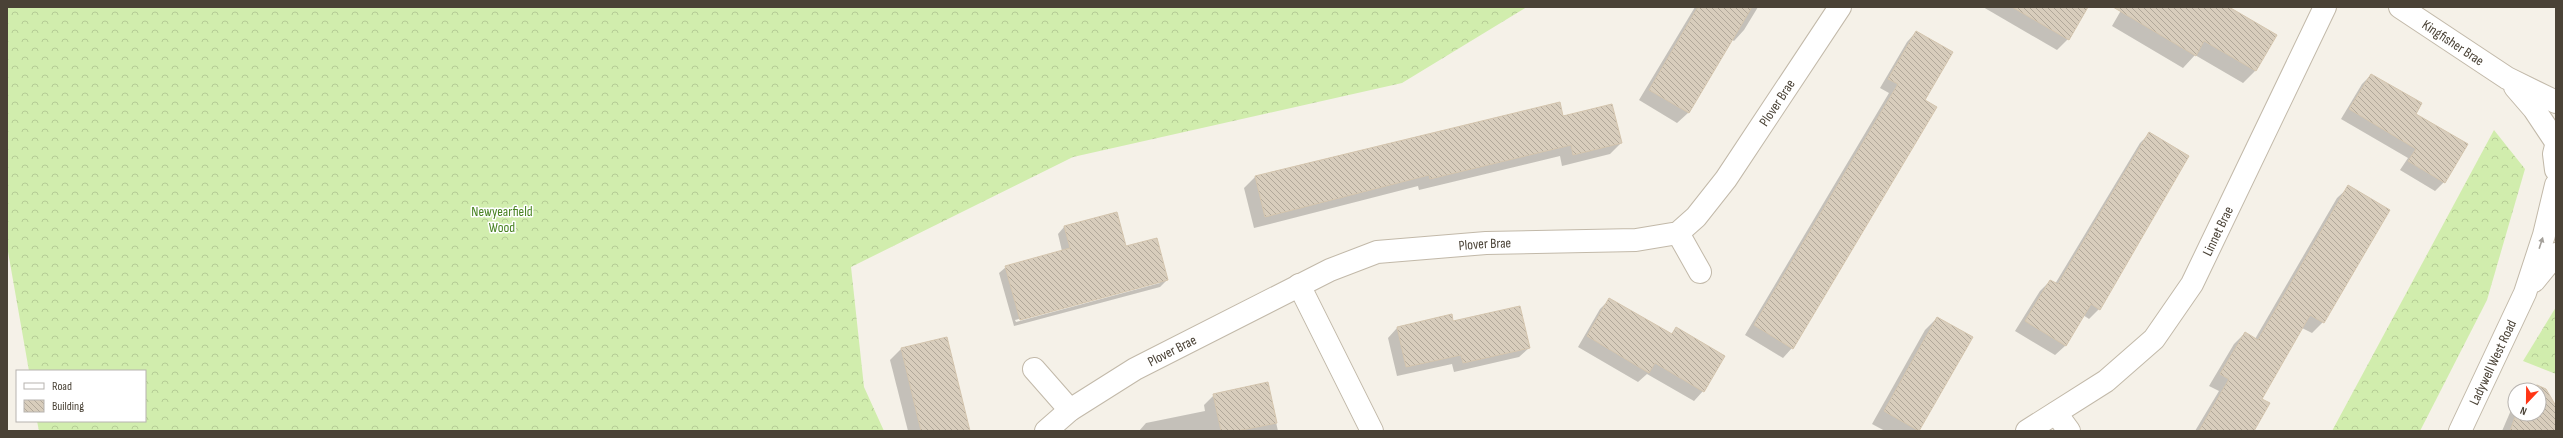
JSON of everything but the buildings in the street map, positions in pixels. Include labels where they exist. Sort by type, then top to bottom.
[{"type":"street","name":"Plover Brae","points":[[1046,431],[1070,410],[1135,369],[1330,270],[1377,252],[1486,243],[1636,240],[1678,233],[1696,217],[1726,178],[1840,7]]},
{"type":"street","name":"Linnet Brae","points":[[2027,431],[2106,381],[2154,339],[2192,284],[2325,7]]},
{"type":"street","name":"Kingfisher Brae","points":[[2400,7],[2507,78],[2556,102]]},
{"type":"street","name":"Kingfisher Brae","points":[[2507,78],[2534,109],[2556,142]]},
{"type":"street","points":[[2556,146],[2554,154],[2556,170]]},
{"type":"street","name":"Ladywell West Road","points":[[2460,431],[2525,293],[2544,235],[2556,185]]},
{"type":"street","points":[[1678,233],[1700,272]]},
{"type":"street","name":"Ladywell West Road","points":[[2525,293],[2556,254]]},
{"type":"street","points":[[1299,285],[1372,431]]},
{"type":"street","points":[[1034,368],[1070,410]]},
{"type":"street","points":[[2056,413],[2068,431]]},
{"type":"green space","name":"Newyearfield Wood","points":[[7,7],[1527,7],[1402,83],[1073,157],[851,267],[864,387],[884,431],[39,431],[37,422],[146,422],[146,370],[29,370],[7,246]]},
{"type":"green space","points":[[2494,130],[2525,169],[2487,300],[2420,431],[2332,431]]},
{"type":"green space","points":[[2556,307],[2556,374],[2523,361]]}]
